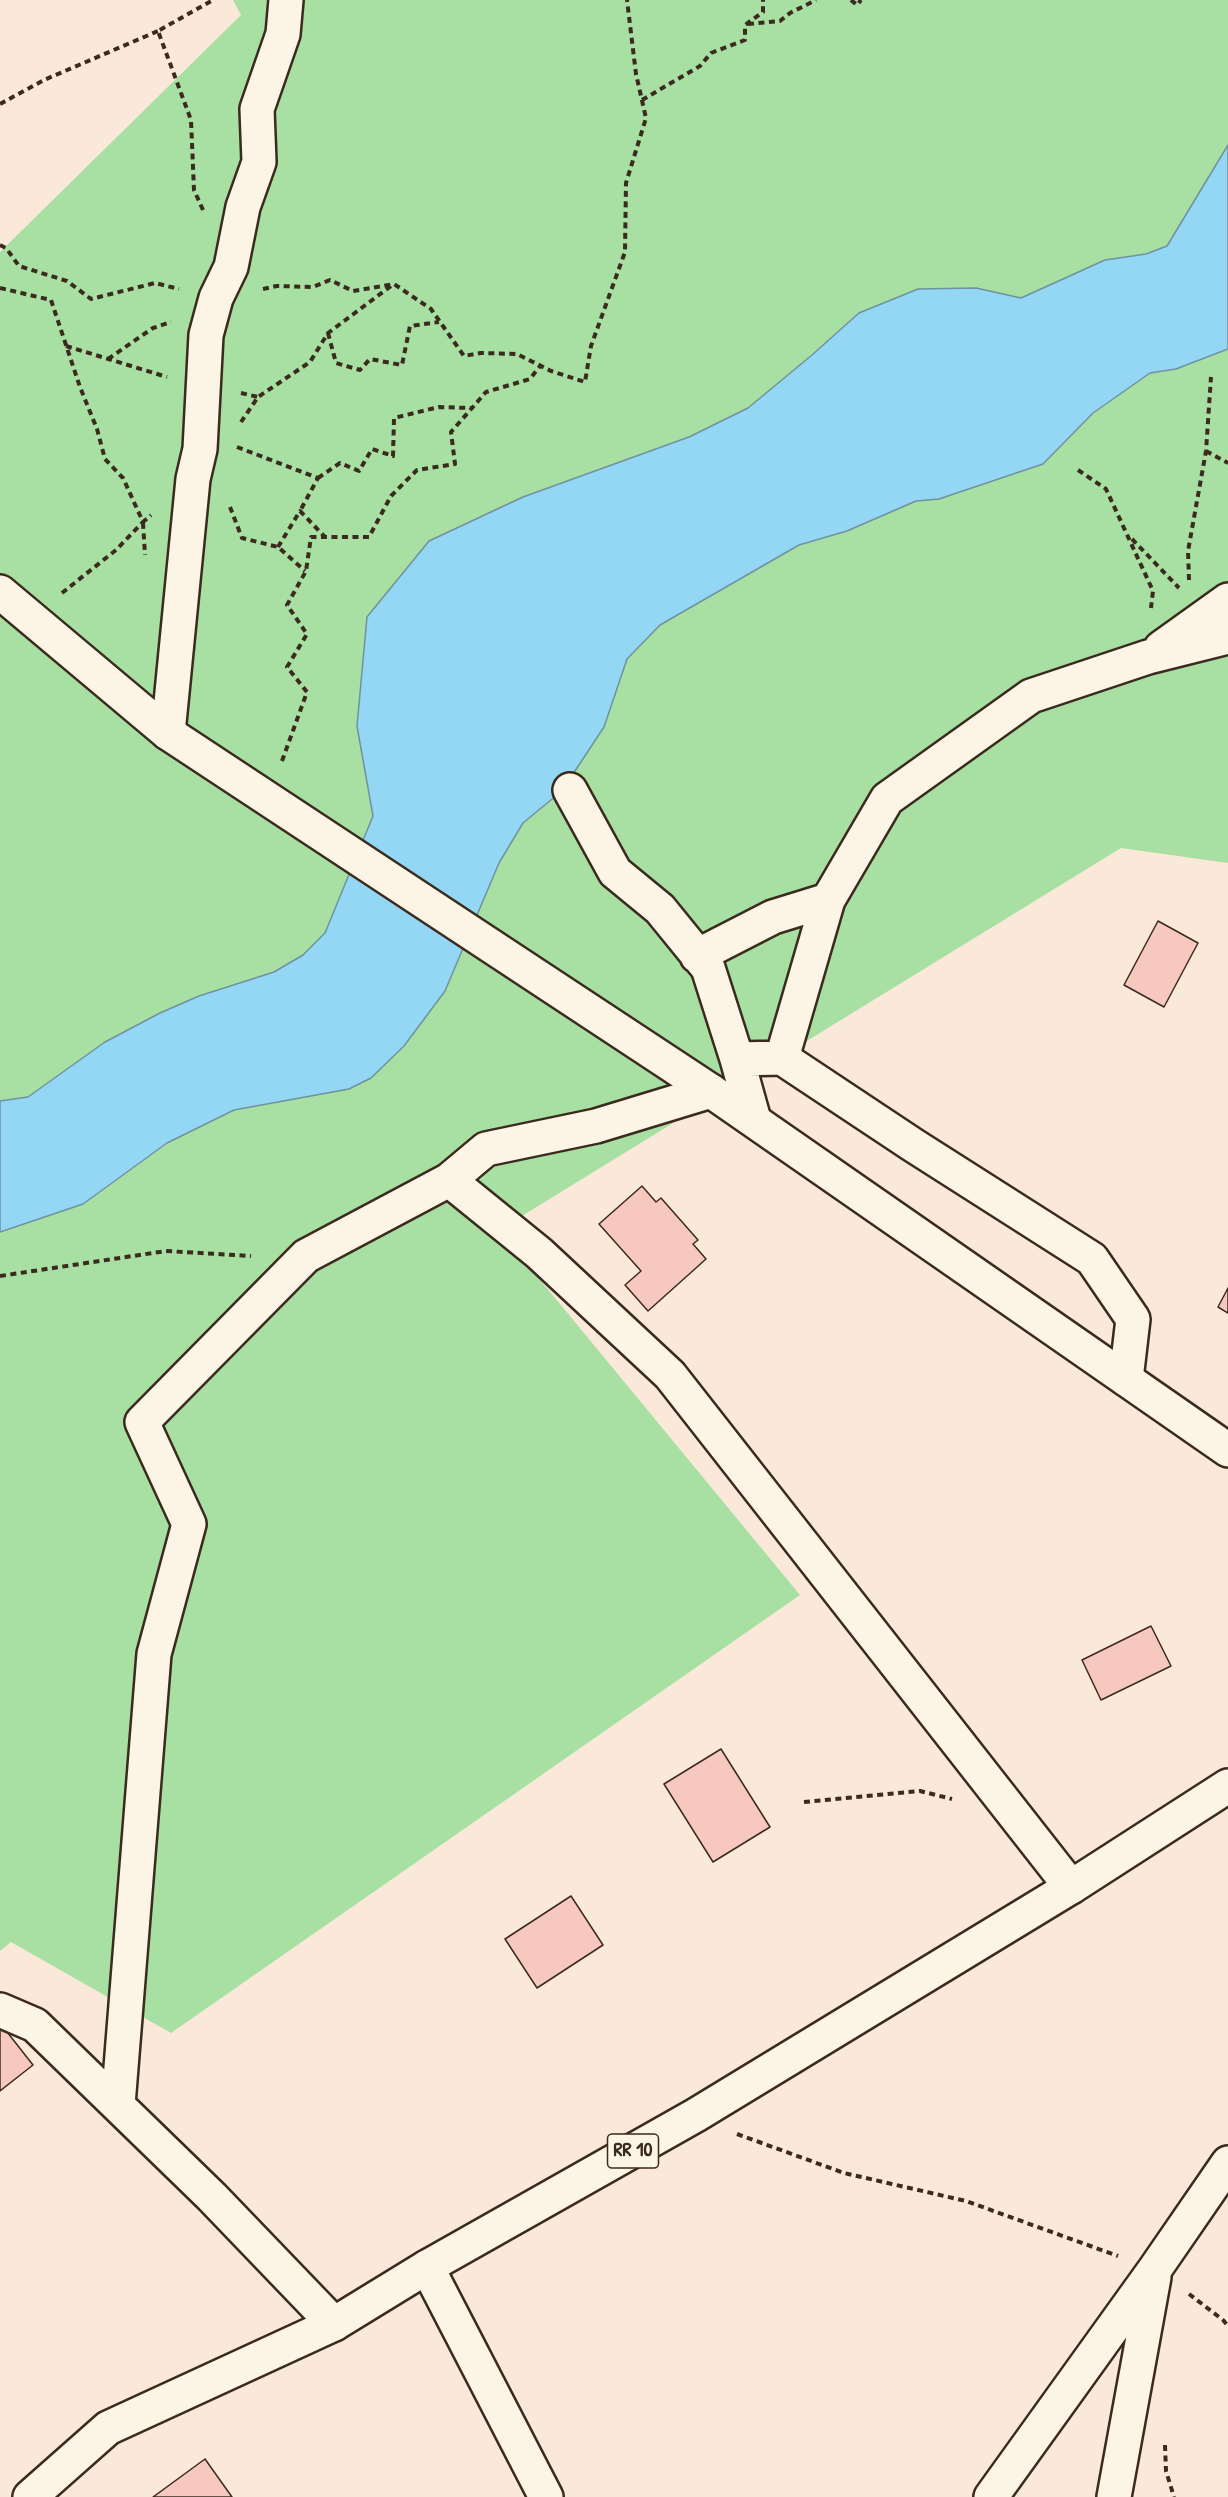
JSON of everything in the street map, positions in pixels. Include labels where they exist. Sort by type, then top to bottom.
[{"type":"street","points":[[168,733],[207,457],[203,385],[206,335],[213,309],[231,267],[243,207],[259,162],[257,108],[283,34],[286,0]]},
{"type":"street","points":[[0,592],[168,733],[754,1120],[1228,1450]]},
{"type":"street","points":[[1148,657],[1195,609],[1228,600]]},
{"type":"street","points":[[782,1058],[828,900],[887,799],[1031,696],[1148,657],[1228,637]]},
{"type":"street","points":[[570,790],[615,872],[660,909],[708,968],[754,1120]]},
{"type":"street","points":[[698,956],[773,917],[828,900]]},
{"type":"street","points":[[737,1059],[782,1058],[913,1145],[1092,1258],[1133,1319],[1126,1379]]},
{"type":"street","points":[[118,2105],[154,1654],[189,1524],[142,1422],[306,1256],[449,1180],[486,1149],[596,1126],[711,1091]]},
{"type":"street","points":[[449,1180],[538,1253],[670,1375],[1071,1887]]},
{"type":"street","name":"RR 10","points":[[30,2497],[108,2428],[334,2324],[427,2268],[696,2115],[1071,1887],[1228,1786]]},
{"type":"street","points":[[0,2010],[35,2025],[212,2197],[334,2324]]},
{"type":"street","points":[[991,2497],[1155,2269],[1228,2163]]},
{"type":"street","points":[[427,2268],[546,2497]]},
{"type":"street","points":[[1114,2497],[1155,2269]]},
{"type":"path","points":[[0,104],[44,80],[158,31],[213,0]]},
{"type":"path","points":[[108,359],[153,328],[277,286],[313,287],[330,280],[353,291],[394,284],[431,309],[464,356],[481,353],[517,354],[551,371],[585,382],[591,346],[625,252],[626,183],[646,117],[636,74],[627,0]]},
{"type":"path","points":[[745,25],[763,12],[763,0]]},
{"type":"path","points":[[745,25],[780,21],[790,13],[816,0]]},
{"type":"path","points":[[851,0],[857,5],[861,0]]},
{"type":"path","points":[[642,100],[700,66],[711,53],[745,40],[745,25]]},
{"type":"path","points":[[158,31],[190,120],[194,190],[231,267]]},
{"type":"path","points":[[0,245],[6,248],[19,266],[67,281],[91,299],[155,283],[213,309]]},
{"type":"path","points":[[31,618],[116,550],[207,457],[258,397],[310,362],[328,333],[394,284]]},
{"type":"path","points":[[0,288],[51,300],[97,429],[105,459],[123,478],[142,522]]},
{"type":"path","points":[[328,333],[336,363],[360,370],[370,359],[402,365],[410,326],[439,322]]},
{"type":"path","points":[[66,346],[203,385],[258,397]]},
{"type":"path","points":[[268,800],[307,692],[287,667],[307,634],[287,605],[306,571],[311,537],[369,537],[391,495],[417,470],[455,464],[451,432],[486,392],[530,379],[540,366]]},
{"type":"path","points":[[1195,609],[1188,551],[1206,450],[1211,377]]},
{"type":"path","points":[[278,547],[318,478],[339,463],[359,471],[372,449],[393,456],[394,418],[439,407],[472,408]]},
{"type":"path","points":[[1206,450],[1228,463]]},
{"type":"path","points":[[207,457],[318,478]]},
{"type":"path","points":[[207,457],[222,487],[242,538],[278,547],[306,571]]},
{"type":"path","points":[[1078,470],[1106,489],[1153,591],[1148,657]]},
{"type":"path","points":[[300,512],[325,537]]},
{"type":"path","points":[[1130,537],[1195,609]]},
{"type":"path","points":[[0,1276],[166,1251],[246,1256],[306,1256]]},
{"type":"path","points":[[804,1802],[920,1791],[954,1799]]},
{"type":"path","points":[[696,2115],[735,2134],[844,2174],[966,2201],[1155,2269]]},
{"type":"green space","points":[[233,0],[1228,0],[1228,145],[1167,246],[1146,254],[1105,260],[1020,298],[976,288],[859,313],[748,408],[689,437],[523,497],[429,541],[357,726],[373,816],[325,933],[303,955],[274,972],[199,996],[160,1013],[105,1042],[28,1097],[0,1101],[0,252],[241,15]]},
{"type":"green space","points":[[1228,349],[1228,863],[1121,848],[499,1230],[800,1595],[171,2033],[11,1942],[0,1951],[0,1232],[83,1204],[167,1143],[234,1110],[349,1089],[499,863],[523,823],[557,795],[604,727],[627,659],[660,625],[799,545],[847,531],[916,501],[939,499],[1043,464],[1093,413],[1150,372],[1176,369]]},
{"type":"water","points":[[1228,145],[1228,349],[1176,369],[1150,373],[1093,413],[1043,464],[939,499],[916,501],[847,531],[799,545],[660,625],[627,659],[604,727],[571,777],[557,795],[523,823],[499,863],[445,991],[404,1046],[371,1078],[349,1089],[234,1110],[167,1143],[83,1204],[0,1232],[0,1101],[28,1097],[105,1042],[160,1013],[199,996],[274,972],[303,955],[325,933],[373,816],[357,726],[367,617],[429,541],[523,497],[689,437],[748,408],[859,313],[918,289],[976,288],[1021,298],[1105,260],[1146,254],[1167,246]]},
{"type":"building","points":[[1158,921],[1198,943],[1164,1007],[1124,985]]},
{"type":"building","points":[[642,1186],[656,1202],[661,1198],[698,1240],[693,1244],[706,1259],[648,1311],[625,1285],[641,1271],[599,1224]]},
{"type":"building","points":[[1228,1288],[1228,1313],[1218,1307]]},
{"type":"building","points":[[1151,1626],[1171,1666],[1101,1700],[1082,1660]]},
{"type":"building","points":[[721,1749],[770,1827],[713,1862],[664,1784]]},
{"type":"building","points":[[571,1896],[603,1945],[537,1988],[505,1939]]},
{"type":"building","points":[[0,2023],[33,2065],[0,2091]]},
{"type":"building","points":[[205,2459],[232,2497],[153,2497]]}]
